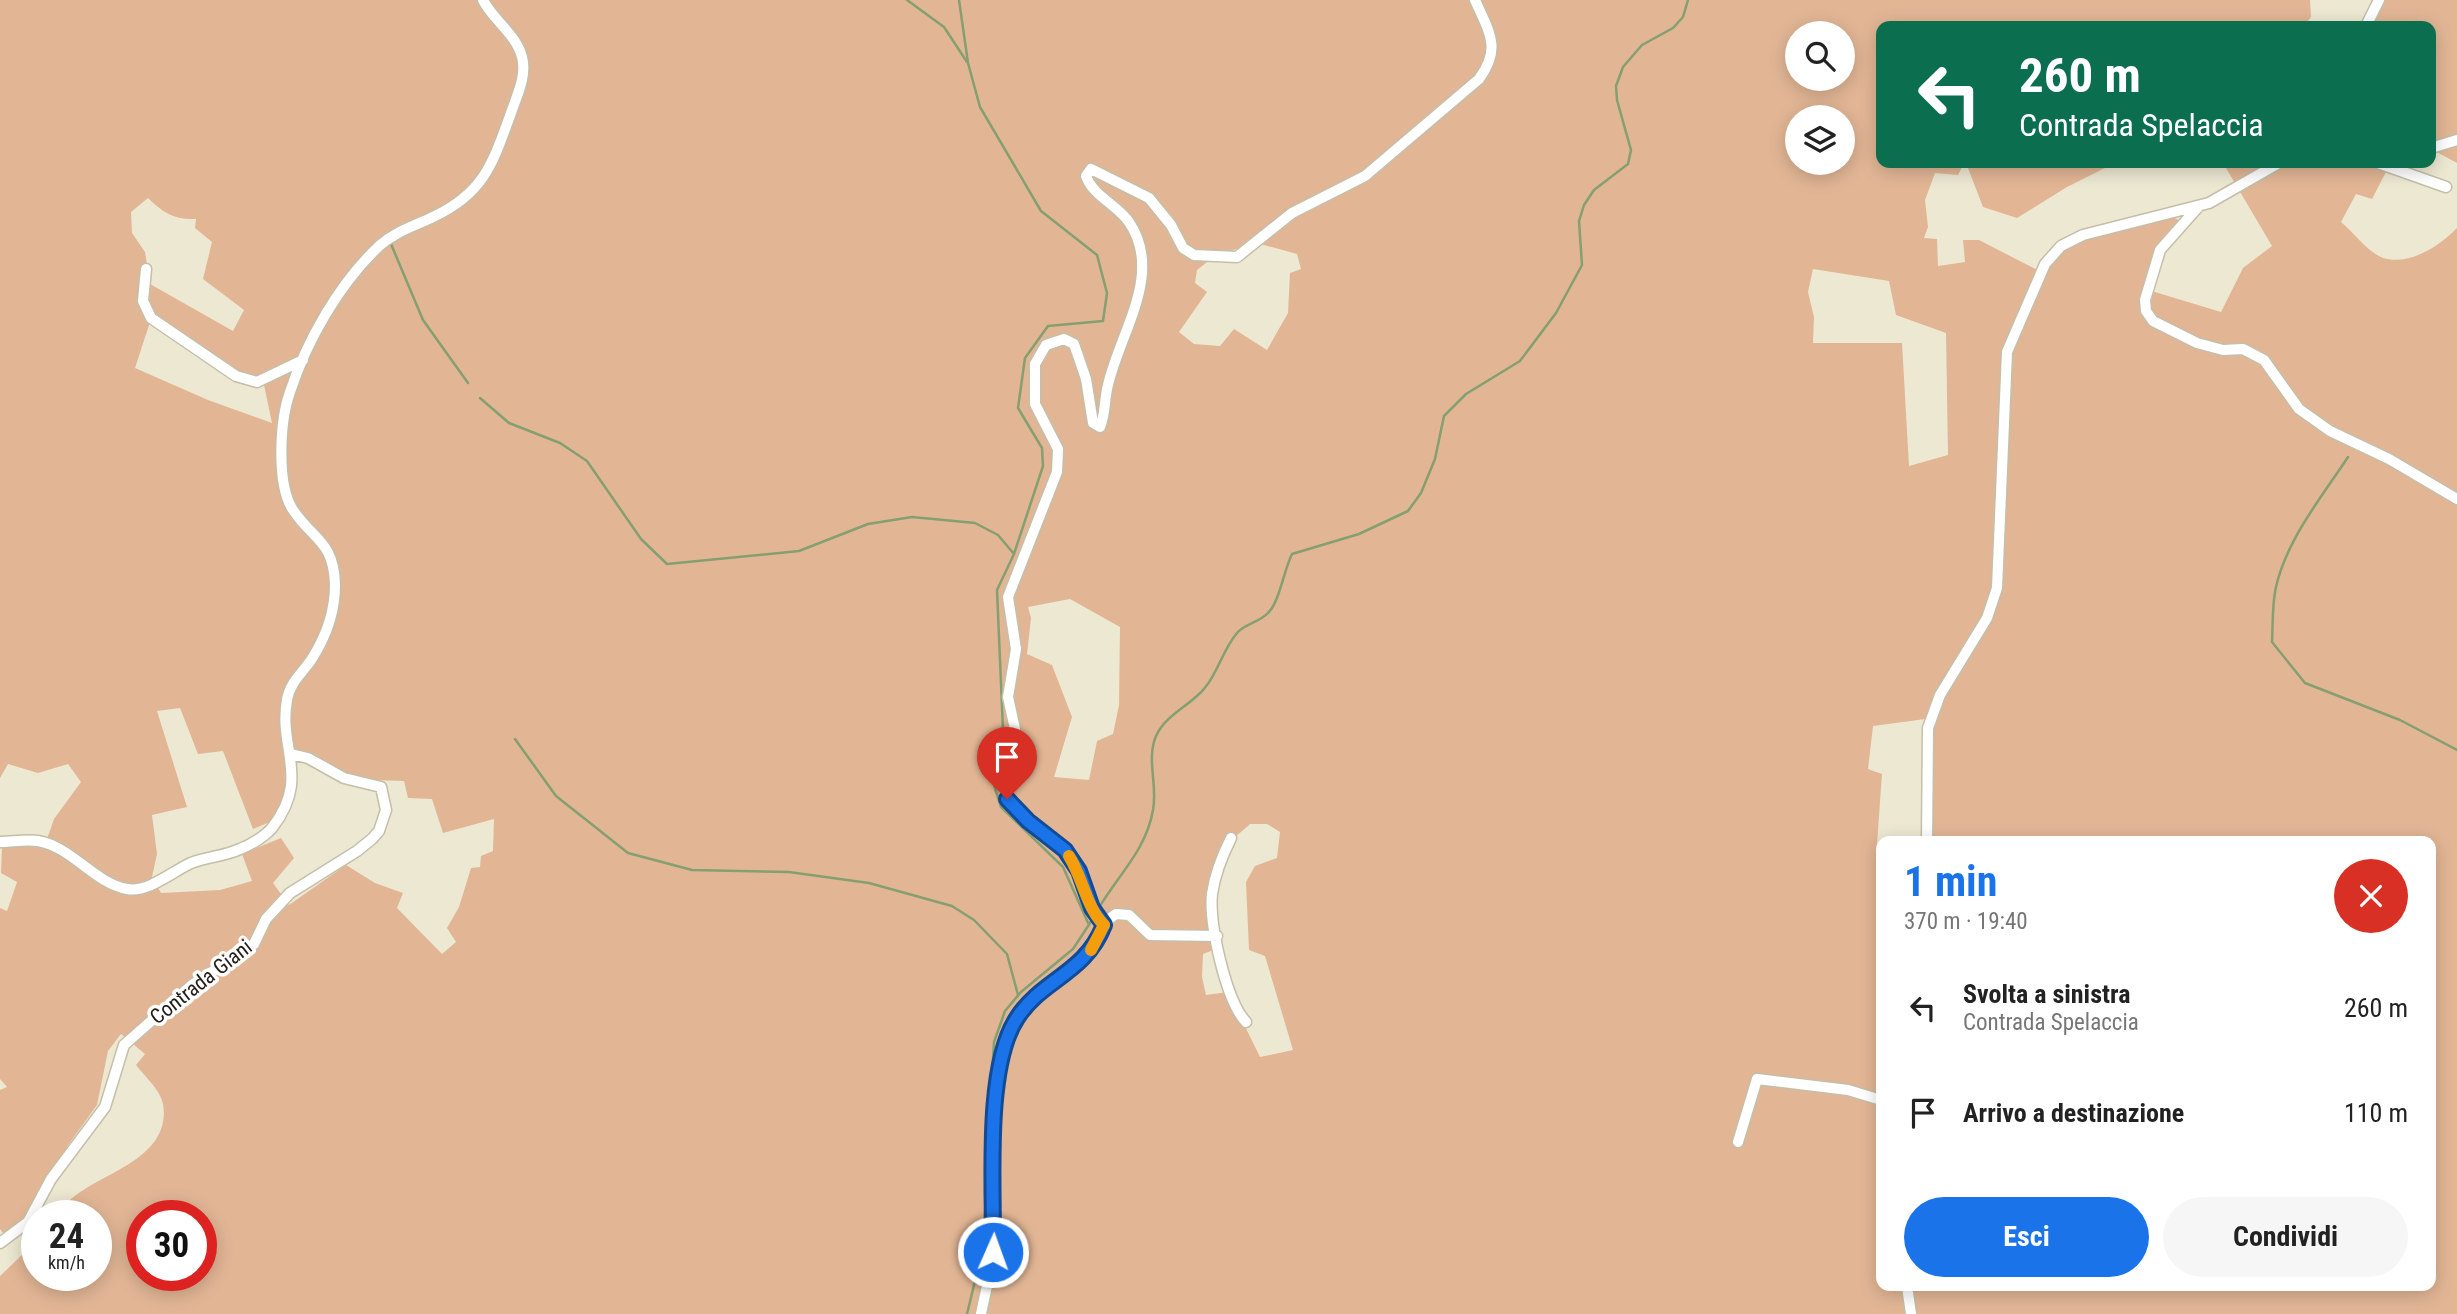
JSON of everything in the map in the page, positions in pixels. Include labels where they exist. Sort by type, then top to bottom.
[{"type":"street","points":[[0,842],[36,841],[54,846],[118,886],[137,889],[193,863],[241,849],[271,829],[290,793],[294,776],[287,698],[292,683],[312,659],[328,630],[335,585],[329,550],[294,511],[285,492],[282,475],[285,415],[289,393],[303,359],[338,296],[379,246],[402,229],[458,203],[481,183],[522,80],[522,58],[514,40],[483,0]]},
{"type":"street","points":[[981,1314],[993,1252],[994,1101],[1005,1041],[1028,1005],[1084,959],[1096,945],[1101,922],[1092,908],[1079,871],[1065,850],[1028,821],[1007,799],[1005,786],[1015,729],[1008,697],[1016,649],[1008,597],[1057,472],[1058,449],[1035,404],[1035,364],[1046,345],[1064,339],[1074,344],[1086,379],[1093,423],[1100,427],[1107,386],[1142,282],[1143,253],[1128,222],[1090,186],[1086,176],[1091,169],[1149,198],[1171,225],[1183,248],[1194,255],[1237,257],[1292,213],[1365,176],[1479,79],[1491,63],[1493,39],[1475,0]]},
{"type":"street","points":[[2368,21],[2379,0]]},
{"type":"street","points":[[2436,146],[2457,140]]},
{"type":"street","points":[[1927,836],[1928,728],[1940,695],[1987,618],[1997,588],[2007,352],[2045,264],[2061,246],[2106,227],[2209,203],[2270,168]]},
{"type":"street","points":[[2392,168],[2446,187]]},
{"type":"street","points":[[2199,206],[2160,250],[2145,300],[2146,311],[2153,321],[2197,343],[2223,350],[2243,349],[2264,360],[2299,409],[2330,431],[2389,459],[2457,499]]},
{"type":"street","points":[[2170,236],[2175,211]]},
{"type":"street","points":[[146,269],[143,301],[151,318],[236,376],[257,382],[303,359]]},
{"type":"street","name":"Contrada Giani","points":[[0,1243],[28,1222],[51,1179],[105,1107],[124,1045],[192,985],[254,944],[266,919],[290,893],[357,851],[379,831],[386,810],[381,787],[344,778],[309,758],[291,754]]},
{"type":"street","points":[[1231,838],[1218,864],[1212,894],[1212,913],[1224,977],[1237,1013],[1247,1022]]},
{"type":"street","points":[[1101,922],[1123,913],[1150,935],[1217,936]]},
{"type":"street","points":[[1738,1142],[1757,1079],[1849,1090],[1876,1098]]},
{"type":"street","points":[[1908,1291],[1911,1314]]},
{"type":"shaded area","points":[[0,0],[2310,0],[2311,17],[2308,21],[1876,21],[1876,168],[1962,168],[1958,175],[1935,173],[1925,200],[1928,227],[1924,238],[1937,239],[1938,266],[1965,262],[1963,240],[1979,240],[2043,273],[2055,253],[2076,238],[2166,213],[2180,221],[2145,289],[2221,312],[2243,268],[2272,246],[2226,168],[2384,168],[2387,170],[2372,199],[2356,194],[2341,222],[2383,258],[2403,259],[2423,253],[2457,228],[2457,1314],[0,1314],[0,1276],[21,1256],[21,1291],[112,1291],[112,1200],[69,1200],[139,1157],[159,1135],[163,1121],[163,1104],[159,1093],[136,1065],[145,1054],[121,1034],[108,1051],[97,1105],[68,1145],[44,1200],[21,1200],[21,1223],[5,1236],[0,1229],[0,1090],[7,1087],[0,1079],[0,908],[7,911],[17,882],[1,873],[2,847],[47,839],[54,819],[81,782],[68,764],[38,773],[8,764],[0,778]],"holes":[[[148,198],[169,214],[196,219],[195,228],[212,242],[203,279],[244,310],[233,331],[150,284],[145,252],[132,233],[131,212]],[[1257,243],[1297,254],[1301,269],[1290,273],[1288,313],[1267,350],[1234,329],[1220,346],[1194,344],[1179,332],[1207,292],[1195,283],[1197,270],[1216,255]],[[1813,269],[1889,281],[1896,315],[1946,333],[1948,455],[1909,466],[1902,343],[1813,343],[1814,317],[1808,292]],[[152,316],[242,383],[264,385],[272,423],[208,400],[135,368]],[[1070,599],[1120,627],[1119,705],[1113,734],[1097,741],[1089,780],[1054,777],[1072,717],[1052,665],[1027,654],[1031,618],[1028,607]],[[180,708],[198,754],[223,751],[253,829],[287,815],[289,758],[308,757],[340,779],[404,781],[408,798],[432,799],[443,833],[494,819],[493,851],[481,856],[480,867],[471,868],[459,907],[447,928],[456,942],[442,954],[397,908],[403,893],[375,883],[346,865],[289,905],[273,883],[294,858],[281,838],[242,854],[252,881],[220,890],[161,893],[152,877],[157,854],[152,815],[187,807],[157,711]],[[1250,824],[1267,824],[1280,832],[1277,858],[1255,866],[1246,882],[1249,950],[1265,956],[1293,1050],[1260,1057],[1228,992],[1206,995],[1202,977],[1203,954],[1216,949],[1214,897],[1218,871],[1227,847]]]},
{"type":"shaded area","points":[[2382,0],[2457,0],[2457,163],[2436,152],[2436,21],[2372,21]]},
{"type":"shaded area","points":[[1968,168],[2105,168],[2067,187],[2017,218],[1983,207]]},
{"type":"waterway","points":[[907,0],[944,27],[967,62]]},
{"type":"waterway","points":[[959,0],[968,63],[980,107],[1041,211],[1097,255],[1107,293],[1103,321],[1048,326],[1025,358],[1018,408],[1042,448],[1043,466],[1014,554],[997,590],[1003,730],[994,785],[1001,807],[1063,867],[1089,925]]},
{"type":"waterway","points":[[1097,911],[1137,851],[1149,825],[1154,801],[1152,754],[1156,736],[1169,718],[1204,688],[1237,633],[1265,616],[1272,608],[1292,554],[1359,534],[1408,511],[1421,493],[1435,459],[1444,416],[1466,394],[1520,361],[1556,313],[1582,265],[1579,221],[1584,205],[1594,190],[1628,164],[1631,150],[1617,100],[1616,86],[1623,67],[1642,45],[1673,28],[1683,17],[1688,0]]},
{"type":"waterway","points":[[391,244],[423,320],[468,383]]},
{"type":"waterway","points":[[480,398],[509,423],[560,443],[587,461],[641,539],[667,564],[799,551],[868,524],[912,517],[975,523],[998,535],[1014,554]]},
{"type":"waterway","points":[[2348,457],[2306,519],[2281,569],[2273,607],[2272,642],[2305,683],[2400,720],[2457,750]]},
{"type":"waterway","points":[[515,739],[556,796],[628,853],[692,870],[789,872],[869,883],[952,906],[974,920],[1007,954],[1018,995]]},
{"type":"waterway","points":[[991,1092],[994,1042],[1005,1011],[1021,992],[1073,949],[1094,917]]},
{"type":"waterway","points":[[967,1314],[982,1252],[989,1161]]},
{"type":"slow traffic","points":[[1069,856],[1079,871],[1098,920],[1104,925],[1096,945],[1091,950]]},
{"type":"route","points":[[993,1252],[994,1101],[1005,1041],[1017,1017],[1028,1005],[1084,959],[1096,945],[1104,925],[1098,920],[1079,871],[1065,850],[1028,821],[1007,799]]}]
